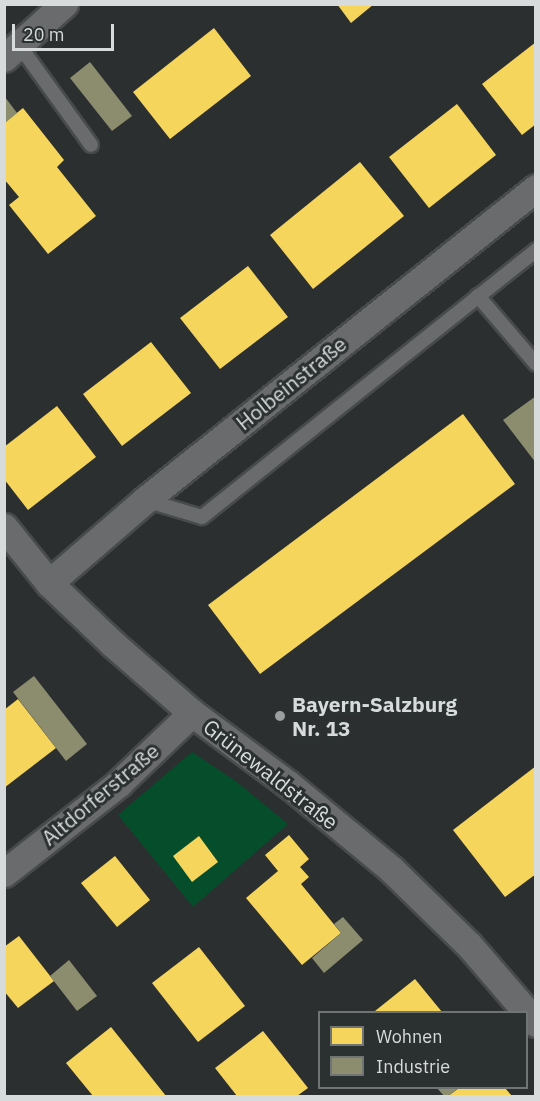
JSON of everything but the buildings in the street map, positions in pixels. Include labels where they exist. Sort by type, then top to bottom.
[{"type":"street","points":[[10,49],[64,4]]},
{"type":"street","name":"Holbeinstraße","points":[[49,583],[145,500],[536,188]]},
{"type":"street","name":"Grünewaldstraße","points":[[4,526],[49,583],[113,644],[192,712],[288,784],[391,869],[469,945],[526,1011]]},
{"type":"street","name":"Altdorferstraße","points":[[4,873],[119,783],[192,712]]},
{"type":"lane","points":[[10,49],[91,144]]},
{"type":"lane","points":[[145,500],[202,517],[536,250]]},
{"type":"lane","points":[[478,296],[536,364]]},
{"type":"green space","points":[[192,752],[237,782],[288,824],[193,907],[118,815]]},
{"type":"place","name":"Bayern-Salzburg Nr. 13","points":[[280,716]]}]
